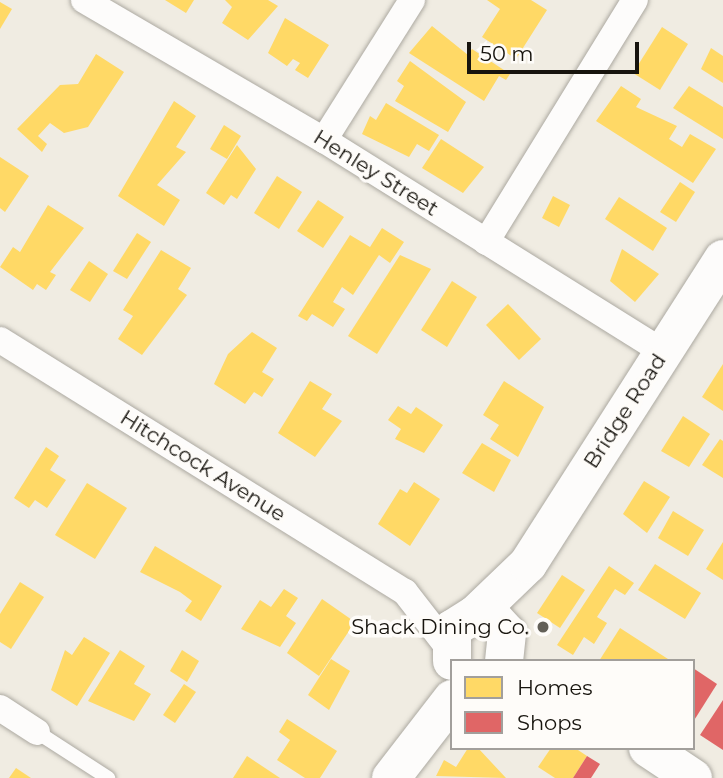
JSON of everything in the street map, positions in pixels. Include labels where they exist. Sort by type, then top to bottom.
[{"type":"main road","name":"Bridge Road","points":[[470,659],[723,259]]},
{"type":"main road","name":"Bridge Road","points":[[391,778],[450,689]]},
{"type":"main road","name":"Bridge Road","points":[[417,737],[450,701]]},
{"type":"main road","points":[[651,750],[693,778]]},
{"type":"street","name":"Henley Street","points":[[85,0],[324,140],[663,352]]},
{"type":"street","points":[[324,140],[412,0]]},
{"type":"street","points":[[486,242],[635,0]]},
{"type":"street","name":"Hitchcock Avenue","points":[[0,340],[482,642]]},
{"type":"street","points":[[0,708],[37,732]]},
{"type":"lane","points":[[37,732],[108,778]]},
{"type":"building: Homes","points":[[165,0],[194,0],[186,13]]},
{"type":"building: Homes","points":[[225,0],[268,0],[278,6],[248,40],[222,23],[232,7]]},
{"type":"building: Homes","points":[[487,0],[531,0],[547,10],[516,59],[482,37],[500,9]]},
{"type":"building: Homes","points":[[0,2],[12,9],[0,29]]},
{"type":"building: Homes","points":[[285,18],[329,45],[308,78],[295,70],[300,63],[293,59],[287,66],[268,53]]},
{"type":"building: Homes","points":[[432,26],[468,55],[472,49],[510,74],[506,80],[499,76],[484,101],[409,53]]},
{"type":"building: Homes","points":[[662,27],[688,44],[660,90],[633,73]]},
{"type":"building: Homes","points":[[711,48],[723,56],[723,83],[701,69]]},
{"type":"building: Homes","points":[[96,54],[124,72],[88,127],[64,133],[50,123],[38,136],[47,144],[42,152],[17,129],[60,85],[78,84]]},
{"type":"building: Homes","points":[[410,61],[466,102],[448,132],[395,101],[404,86],[397,81]]},
{"type":"building: Homes","points":[[621,86],[641,99],[636,107],[677,126],[669,139],[682,147],[690,134],[716,149],[693,183],[596,121]]},
{"type":"building: Homes","points":[[689,86],[723,107],[723,139],[673,108]]},
{"type":"building: Homes","points":[[174,101],[196,116],[176,147],[186,152],[157,185],[180,200],[164,226],[118,196]]},
{"type":"building: Homes","points":[[386,103],[439,135],[429,151],[417,144],[409,157],[362,134],[370,116],[376,120]]},
{"type":"building: Homes","points":[[224,125],[241,136],[227,159],[210,149]]},
{"type":"building: Homes","points":[[441,139],[484,167],[463,193],[422,168]]},
{"type":"building: Homes","points":[[237,145],[256,169],[237,199],[231,195],[224,205],[206,193]]},
{"type":"building: Homes","points":[[0,157],[29,176],[5,212],[0,208]]},
{"type":"building: Homes","points":[[277,176],[302,192],[279,229],[254,213]]},
{"type":"building: Homes","points":[[680,182],[695,192],[676,222],[660,212]]},
{"type":"building: Homes","points":[[553,196],[570,205],[559,227],[542,218]]},
{"type":"building: Homes","points":[[619,197],[667,228],[653,251],[605,219]]},
{"type":"building: Homes","points":[[318,200],[344,217],[323,248],[297,231]]},
{"type":"building: Homes","points":[[48,205],[84,228],[50,272],[56,275],[46,290],[37,284],[33,290],[0,267],[13,247],[20,252]]},
{"type":"building: Homes","points":[[382,228],[404,242],[390,263],[379,255],[353,295],[342,287],[333,302],[345,309],[333,327],[312,314],[307,321],[298,316],[350,235],[370,247]]},
{"type":"building: Homes","points":[[137,233],[151,242],[127,279],[113,271]]},
{"type":"building: Homes","points":[[622,249],[659,274],[635,302],[610,281]]},
{"type":"building: Homes","points":[[161,250],[191,268],[178,289],[187,295],[142,355],[118,339],[133,316],[123,310]]},
{"type":"building: Homes","points":[[400,255],[431,269],[377,354],[348,336]]},
{"type":"building: Homes","points":[[89,261],[108,274],[90,302],[70,290]]},
{"type":"building: Homes","points":[[452,281],[477,297],[447,347],[421,330]]},
{"type":"building: Homes","points":[[508,304],[541,339],[519,360],[486,325]]},
{"type":"building: Homes","points":[[252,332],[277,348],[262,372],[274,379],[262,397],[254,392],[245,404],[214,384],[228,354]]},
{"type":"building: Homes","points":[[723,364],[723,411],[702,397]]},
{"type":"building: Homes","points":[[310,381],[332,394],[322,409],[342,421],[315,457],[278,433]]},
{"type":"building: Homes","points":[[504,381],[544,407],[518,457],[490,439],[499,425],[483,415]]},
{"type":"building: Homes","points":[[398,406],[411,414],[416,407],[443,425],[424,453],[395,439],[401,429],[388,420]]},
{"type":"building: Homes","points":[[683,416],[710,434],[689,467],[661,451]]},
{"type":"building: Homes","points":[[720,439],[723,441],[723,478],[702,465]]},
{"type":"building: Homes","points":[[482,443],[511,460],[494,492],[462,473]]},
{"type":"building: Homes","points":[[46,447],[59,456],[50,470],[66,480],[47,508],[35,500],[29,508],[14,498]]},
{"type":"building: Homes","points":[[644,481],[670,497],[647,533],[623,514]]},
{"type":"building: Homes","points":[[414,482],[440,499],[410,546],[378,524],[400,489],[407,493]]},
{"type":"building: Homes","points":[[87,483],[127,508],[95,559],[55,535]]},
{"type":"building: Homes","points":[[673,511],[704,530],[688,556],[658,538]]},
{"type":"building: Homes","points":[[723,542],[723,580],[706,569]]},
{"type":"building: Homes","points":[[155,546],[222,586],[201,621],[185,611],[192,601],[140,572]]},
{"type":"building: Homes","points":[[655,564],[701,593],[685,619],[638,590]]},
{"type":"building: Homes","points":[[609,566],[634,583],[625,595],[615,589],[597,617],[607,623],[594,644],[584,637],[573,655],[557,645]]},
{"type":"building: Homes","points":[[562,575],[585,590],[560,628],[537,613]]},
{"type":"building: Homes","points":[[20,582],[44,597],[11,649],[0,642],[0,614]]},
{"type":"building: Homes","points":[[284,589],[298,598],[286,616],[296,623],[280,647],[241,629],[260,600],[271,607]]},
{"type":"building: Homes","points":[[322,599],[355,622],[319,676],[287,653]]},
{"type":"building: Homes","points":[[620,628],[668,659],[600,659]]},
{"type":"building: Homes","points":[[84,637],[110,653],[77,706],[51,690],[65,650],[72,655]]},
{"type":"building: Homes","points":[[120,650],[145,666],[134,684],[151,694],[134,721],[88,701]]},
{"type":"building: Homes","points":[[182,650],[199,661],[187,682],[170,671]]},
{"type":"building: Homes","points":[[331,659],[350,671],[329,710],[308,695]]},
{"type":"building: Homes","points":[[184,684],[196,692],[175,723],[163,715]]},
{"type":"building: Homes","points":[[287,719],[337,751],[320,778],[305,778],[277,760],[290,740],[279,732]]},
{"type":"building: Homes","points":[[467,750],[480,750],[506,778],[436,776],[444,760],[456,767]]},
{"type":"building: Homes","points":[[550,750],[578,750],[587,756],[573,778],[555,778],[538,767]]},
{"type":"building: Homes","points":[[247,756],[280,778],[233,778]]},
{"type":"building: Homes","points":[[16,768],[31,778],[9,778]]},
{"type":"building: Shops","points":[[695,669],[717,684],[695,719]]},
{"type":"building: Shops","points":[[723,700],[723,750],[700,735]]},
{"type":"building: Shops","points":[[587,756],[600,764],[591,778],[573,778]]},
{"type":"place","name":"Shack Dining Co.","points":[[543,627]]}]
